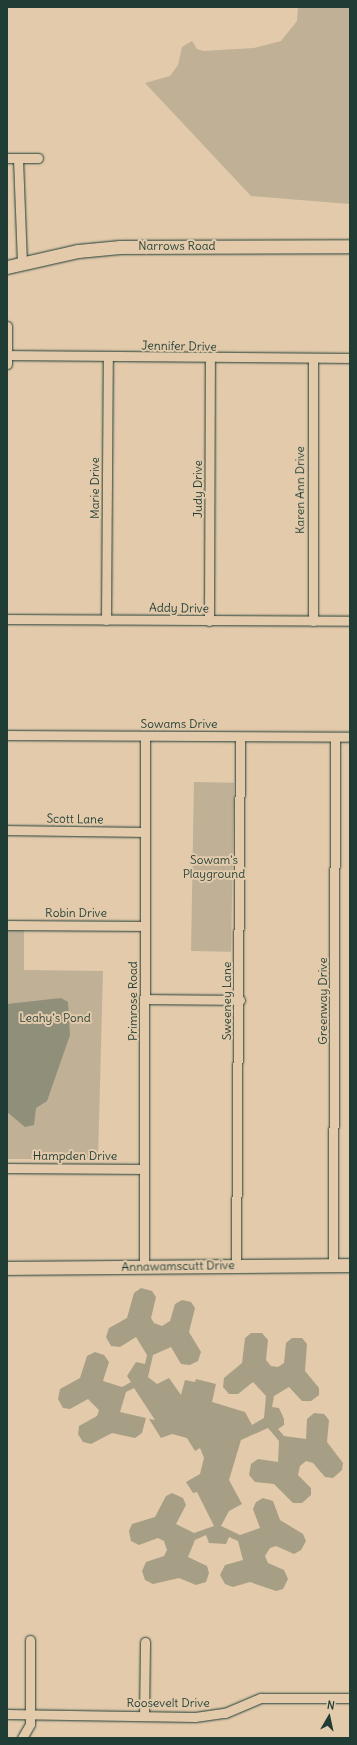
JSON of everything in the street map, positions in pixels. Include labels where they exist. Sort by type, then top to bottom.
[{"type":"street","points":[[7,158],[38,158]]},
{"type":"street","points":[[18,159],[22,264]]},
{"type":"street","name":"Narrows Road","points":[[7,267],[85,250],[120,247],[350,246]]},
{"type":"street","points":[[7,326],[7,364]]},
{"type":"street","name":"Jennifer Drive","points":[[7,356],[350,358]]},
{"type":"street","name":"Marie Drive","points":[[106,620],[108,357]]},
{"type":"street","name":"Judy Drive","points":[[209,621],[210,358]]},
{"type":"street","name":"Karen Ann Drive","points":[[313,358],[313,622]]},
{"type":"street","name":"Addy Drive","points":[[7,619],[313,622],[350,621]]},
{"type":"street","name":"Sowams Drive","points":[[7,735],[350,737]]},
{"type":"street","name":"Primrose Road","points":[[144,1266],[143,1169],[145,926],[143,832],[145,736]]},
{"type":"street","name":"Sweeney Lane","points":[[236,1265],[240,1000],[240,737]]},
{"type":"street","name":"Greenway Drive","points":[[333,1264],[335,737]]},
{"type":"street","name":"Scott Lane","points":[[7,830],[143,832]]},
{"type":"street","name":"Robin Drive","points":[[7,925],[145,926]]},
{"type":"street","points":[[145,999],[240,1000]]},
{"type":"street","name":"Hampden Drive","points":[[7,1168],[143,1169]]},
{"type":"street","name":"Annawamscutt Drive","points":[[7,1268],[350,1265]]},
{"type":"street","points":[[22,1738],[29,1728],[30,1640]]},
{"type":"street","points":[[144,1716],[146,1642]]},
{"type":"street","name":"Roosevelt Drive","points":[[7,1714],[212,1716],[251,1701],[276,1697],[350,1698]]},
{"type":"green space","points":[[298,7],[350,7],[350,204],[251,196],[145,83],[170,76],[178,65],[182,47],[192,41],[197,49],[203,51],[254,48],[281,41],[297,21]]},
{"type":"green space","name":"Sowam's Playground","points":[[194,782],[234,783],[231,952],[191,951]]},
{"type":"green space","name":"Leahy's Pond","points":[[7,930],[24,930],[24,970],[103,971],[98,1159],[7,1159]]},
{"type":"shaded area","points":[[61,998],[68,1002],[70,1035],[47,1101],[36,1108],[34,1125],[25,1127],[7,1112],[7,1004]]},
{"type":"building","points":[[141,1288],[152,1291],[156,1297],[151,1318],[154,1323],[162,1326],[170,1321],[175,1304],[182,1300],[191,1302],[195,1308],[189,1332],[201,1352],[198,1361],[190,1365],[181,1364],[171,1347],[153,1355],[148,1377],[157,1384],[169,1378],[181,1395],[185,1380],[195,1382],[196,1379],[216,1384],[212,1402],[245,1412],[252,1425],[264,1418],[266,1396],[253,1382],[238,1394],[229,1394],[223,1387],[224,1378],[242,1363],[245,1338],[251,1333],[262,1333],[268,1340],[266,1360],[271,1366],[278,1367],[284,1363],[286,1343],[292,1338],[302,1338],[307,1344],[305,1371],[319,1388],[319,1395],[311,1401],[302,1401],[289,1387],[274,1396],[272,1407],[279,1408],[284,1419],[284,1425],[278,1429],[284,1436],[306,1439],[307,1419],[314,1413],[324,1414],[329,1420],[327,1442],[343,1463],[342,1470],[333,1478],[325,1477],[313,1463],[306,1461],[300,1466],[298,1475],[311,1488],[311,1495],[302,1503],[293,1503],[274,1484],[255,1482],[249,1475],[251,1464],[258,1459],[278,1462],[279,1441],[268,1428],[241,1440],[229,1480],[242,1504],[229,1511],[221,1526],[240,1535],[260,1528],[253,1509],[256,1502],[263,1498],[273,1501],[280,1520],[303,1534],[306,1541],[301,1550],[294,1554],[276,1546],[270,1548],[265,1556],[268,1563],[284,1570],[288,1579],[283,1589],[276,1591],[250,1582],[233,1587],[225,1584],[220,1575],[225,1565],[243,1560],[238,1541],[229,1537],[226,1544],[209,1543],[206,1535],[195,1540],[188,1557],[207,1566],[209,1573],[206,1582],[196,1585],[179,1578],[153,1584],[145,1580],[142,1571],[146,1562],[164,1556],[167,1550],[164,1541],[158,1538],[139,1545],[131,1541],[129,1531],[132,1524],[155,1517],[166,1496],[172,1493],[183,1498],[186,1505],[176,1524],[194,1533],[214,1526],[197,1492],[193,1493],[186,1482],[200,1474],[204,1458],[200,1448],[195,1451],[187,1438],[172,1434],[161,1438],[149,1419],[155,1420],[134,1388],[126,1392],[120,1412],[146,1418],[142,1433],[135,1438],[112,1433],[91,1444],[83,1442],[78,1434],[79,1426],[97,1416],[99,1410],[88,1399],[70,1409],[63,1408],[58,1399],[60,1389],[80,1378],[87,1356],[95,1352],[104,1355],[109,1362],[103,1381],[122,1387],[131,1382],[127,1376],[136,1362],[145,1364],[147,1355],[136,1337],[120,1347],[111,1346],[106,1337],[109,1328],[127,1318],[134,1293]]}]
